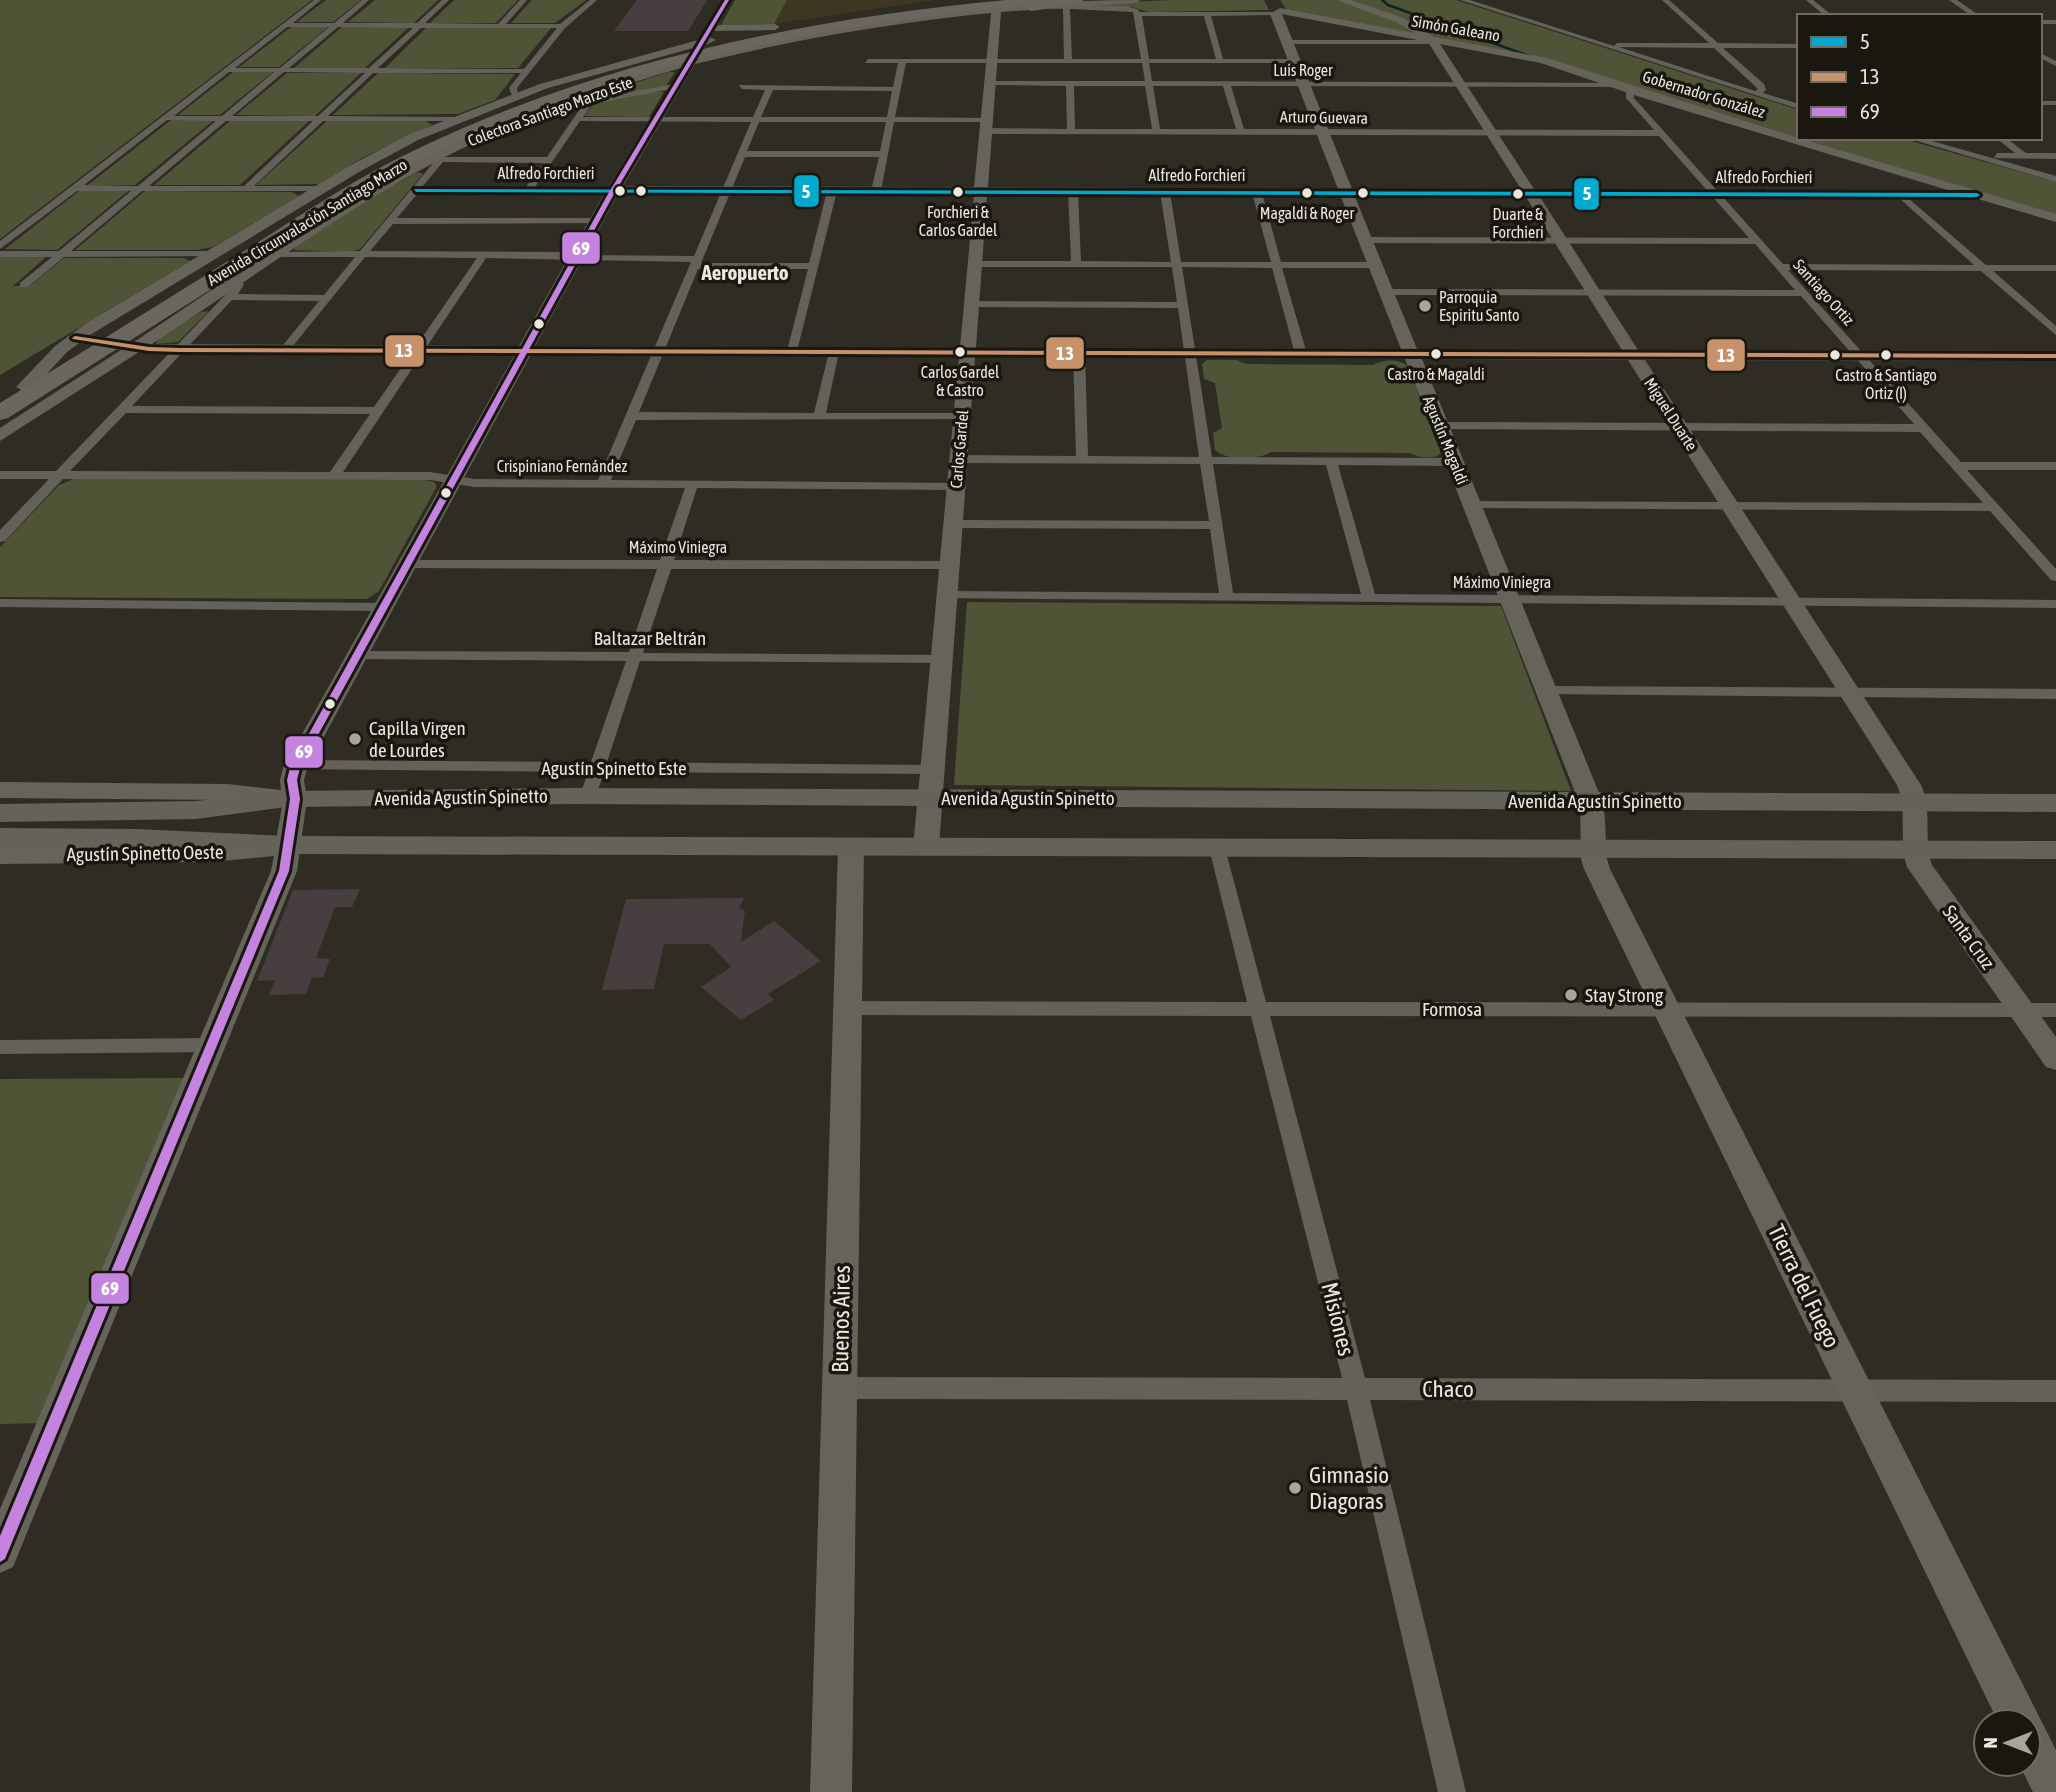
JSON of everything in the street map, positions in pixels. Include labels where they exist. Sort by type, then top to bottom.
[{"type":"highway","name":"Avenida Circunvalación Santiago Marzo","points":[[157,309],[350,192],[412,158],[496,119],[610,78],[694,53],[886,18],[1048,0]]},
{"type":"highway","points":[[1031,7],[1078,0]]},
{"type":"highway","name":"Avenida Circunvalación Santiago Marzo","points":[[0,414],[105,342],[338,191],[422,146],[518,105],[643,64],[807,27],[919,10],[1005,3]]},
{"type":"highway","points":[[775,27],[919,10]]},
{"type":"highway","points":[[735,45],[839,28],[893,23]]},
{"type":"highway","points":[[478,110],[522,100],[596,75],[643,64]]},
{"type":"highway","points":[[493,130],[524,112],[610,78]]},
{"type":"highway","points":[[157,309],[206,267],[273,225],[303,199]]},
{"type":"highway","points":[[157,309],[217,283],[288,238],[326,222]]},
{"type":"highway","name":"Avenida Circunvalación Santiago Marzo","points":[[0,402],[105,342]]},
{"type":"highway","points":[[0,428],[50,404]]},
{"type":"main road","name":"Avenida Agustín Spinetto","points":[[0,813],[196,810],[295,799],[588,796],[2056,803]]},
{"type":"main road","points":[[0,837],[136,838],[289,845],[2056,850]]},
{"type":"street","points":[[0,246],[318,0]]},
{"type":"street","points":[[24,285],[366,0]]},
{"type":"street","points":[[246,189],[446,0]]},
{"type":"street","points":[[501,25],[524,0]]},
{"type":"street","points":[[516,96],[513,88],[562,26],[594,0]]},
{"type":"street","points":[[0,1554],[284,872],[295,799],[292,780],[297,765],[614,190],[727,0]]},
{"type":"street","name":"Colectora Santiago Marzo Este","points":[[0,436],[374,191],[493,130],[583,99],[694,53],[775,27],[961,0]]},
{"type":"street","name":"Colectora Santiago Marzo Este","points":[[25,387],[75,338],[319,189],[383,152],[516,96],[612,65],[792,40],[1005,3],[1031,7],[1136,0]]},
{"type":"street","name":"Miguel Duarte","points":[[1341,0],[1408,23],[1437,41],[1460,84],[1909,785],[1916,803]]},
{"type":"street","points":[[1463,0],[1601,46],[1797,105]]},
{"type":"street","points":[[1665,0],[1762,88],[1755,94]]},
{"type":"street","points":[[1809,0],[1827,14]]},
{"type":"street","points":[[1952,0],[1974,14]]},
{"type":"street","name":"Carlos Gardel","points":[[926,847],[986,125],[992,61],[1005,3]]},
{"type":"street","points":[[1031,7],[1128,9],[1138,14],[1207,14],[1276,9]]},
{"type":"street","points":[[1066,8],[1068,61]]},
{"type":"street","name":"Simón Galeano","points":[[1276,9],[1543,60]]},
{"type":"street","name":"Agustín Magaldi","points":[[1276,9],[1591,801],[1595,817],[1594,849]]},
{"type":"street","points":[[1138,14],[1156,130]]},
{"type":"street","points":[[1207,14],[1220,61]]},
{"type":"street","points":[[286,25],[562,26]]},
{"type":"street","points":[[710,28],[775,27]]},
{"type":"street","points":[[1287,42],[1437,41]]},
{"type":"street","points":[[1601,46],[1797,46]]},
{"type":"street","name":"Gobernador González","points":[[1543,60],[1630,90],[2056,218]]},
{"type":"street","points":[[868,61],[1295,61]]},
{"type":"street","points":[[876,191],[902,62]]},
{"type":"street","points":[[228,70],[526,71]]},
{"type":"street","name":"Luis Roger","points":[[990,83],[1615,85]]},
{"type":"street","points":[[1070,83],[1071,130]]},
{"type":"street","points":[[1226,84],[1240,130]]},
{"type":"street","points":[[528,190],[577,119],[583,99],[674,86]]},
{"type":"street","points":[[742,87],[896,89]]},
{"type":"street","points":[[603,484],[769,89]]},
{"type":"street","name":"Santiago Ortiz","points":[[1630,90],[1629,97],[2056,577]]},
{"type":"street","points":[[166,118],[456,119]]},
{"type":"street","name":"Arturo Guevara","points":[[577,119],[890,120],[1071,130],[1661,133]]},
{"type":"street","points":[[1918,140],[2056,179]]},
{"type":"street","points":[[2003,140],[2024,156]]},
{"type":"street","points":[[742,153],[883,154]]},
{"type":"street","points":[[1983,159],[2056,156]]},
{"type":"street","points":[[284,350],[416,190],[436,159],[549,159]]},
{"type":"street","points":[[75,188],[319,189]]},
{"type":"street","name":"Alfredo Forchieri","points":[[416,190],[1978,195]]},
{"type":"street","points":[[792,352],[832,191]]},
{"type":"street","points":[[1073,192],[1076,264]]},
{"type":"street","points":[[1165,192],[1227,597]]},
{"type":"street","points":[[1257,192],[1301,354]]},
{"type":"street","points":[[1901,195],[2056,332]]},
{"type":"street","points":[[390,221],[597,221]]},
{"type":"street","points":[[1366,240],[1758,242]]},
{"type":"street","points":[[0,254],[211,254]]},
{"type":"street","points":[[277,254],[577,256],[813,266]]},
{"type":"street","points":[[334,476],[484,254]]},
{"type":"street","points":[[975,264],[1376,265]]},
{"type":"street","points":[[1780,267],[2056,268]]},
{"type":"street","points":[[0,538],[229,297],[239,286],[236,282]]},
{"type":"street","points":[[1387,292],[1803,293]]},
{"type":"street","points":[[229,297],[326,298]]},
{"type":"street","points":[[971,304],[1183,305]]},
{"type":"street","points":[[75,338],[179,350],[2056,356]]},
{"type":"street","points":[[819,416],[834,352]]},
{"type":"street","points":[[1079,353],[1082,460]]},
{"type":"street","points":[[123,409],[379,411]]},
{"type":"street","points":[[632,416],[962,417]]},
{"type":"street","points":[[1441,426],[1924,428]]},
{"type":"street","points":[[958,459],[1455,463]]},
{"type":"street","points":[[1331,462],[1369,598]]},
{"type":"street","points":[[1957,466],[2056,466]]},
{"type":"street","name":"Crispiniano Fernández","points":[[0,475],[435,477],[453,481],[603,484],[956,486]]},
{"type":"street","points":[[588,796],[692,485]]},
{"type":"street","points":[[1472,505],[1994,507]]},
{"type":"street","points":[[953,524],[1216,526]]},
{"type":"street","name":"Máximo Viniegra","points":[[407,564],[949,565]]},
{"type":"street","name":"Máximo Viniegra","points":[[947,595],[2056,604]]},
{"type":"street","points":[[0,603],[384,607]]},
{"type":"street","name":"Baltazar Beltrán","points":[[357,655],[941,659]]},
{"type":"street","points":[[1547,691],[2056,694]]},
{"type":"street","name":"Agustín Spinetto Este","points":[[297,765],[932,770]]},
{"type":"street","points":[[0,790],[228,792],[295,799]]},
{"type":"street","name":"Santa Cruz","points":[[1916,803],[1916,850],[1923,872],[2056,1059]]},
{"type":"street","name":"Agustín Spinetto Oeste","points":[[0,855],[222,852],[289,845]]},
{"type":"street","name":"Buenos Aires","points":[[831,1792],[851,847]]},
{"type":"street","name":"Misiones","points":[[1217,848],[1356,1389],[1451,1792]]},
{"type":"street","name":"Tierra del Fuego","points":[[1594,849],[1597,869],[2013,1708]]},
{"type":"street","name":"Formosa","points":[[848,1008],[2056,1010]]},
{"type":"street","points":[[0,1047],[212,1045]]},
{"type":"street","name":"Chaco","points":[[839,1388],[2056,1391]]},
{"type":"street","points":[[2042,1766],[2055,1792]]},
{"type":"shaded area","points":[[787,0],[935,0],[774,24]]},
{"type":"green space","points":[[0,0],[312,0],[0,239]]},
{"type":"green space","points":[[326,0],[361,0],[333,22],[297,22]]},
{"type":"green space","points":[[375,0],[438,0],[414,23],[348,22]]},
{"type":"green space","points":[[454,0],[518,0],[496,23],[430,23]]},
{"type":"green space","points":[[532,0],[586,0],[555,23],[511,23]]},
{"type":"green space","points":[[735,0],[787,0],[774,24],[721,25]]},
{"type":"green space","points":[[1264,0],[1269,10],[1149,12],[1131,7],[1082,7],[1101,3]]},
{"type":"green space","points":[[1280,0],[1335,0],[1385,16],[1424,35],[1287,10]]},
{"type":"green space","points":[[1347,0],[1456,0],[1797,109],[1797,137],[1553,61],[1437,38],[1407,20]]},
{"type":"green space","points":[[291,27],[328,27],[279,67],[239,67]]},
{"type":"green space","points":[[342,27],[409,27],[365,68],[294,68]]},
{"type":"green space","points":[[426,28],[551,28],[518,68],[385,68]]},
{"type":"green space","points":[[233,72],[273,72],[220,115],[178,115]]},
{"type":"green space","points":[[675,72],[666,86],[607,97],[597,95]]},
{"type":"green space","points":[[287,73],[361,73],[315,116],[236,115]]},
{"type":"green space","points":[[378,73],[515,74],[495,100],[458,114],[333,115]]},
{"type":"green space","points":[[664,92],[649,117],[584,116],[594,103]]},
{"type":"green space","points":[[171,120],[214,120],[135,185],[88,185]]},
{"type":"green space","points":[[230,121],[309,121],[240,185],[154,185]]},
{"type":"green space","points":[[327,121],[426,121],[432,125],[362,158],[319,184],[256,185]]},
{"type":"green space","points":[[1806,140],[1907,140],[2056,182],[2056,215]]},
{"type":"green space","points":[[418,172],[423,174],[360,249],[349,252],[294,250],[363,202]]},
{"type":"green space","points":[[79,191],[128,191],[57,250],[5,249]]},
{"type":"green space","points":[[145,191],[292,192],[299,196],[213,247],[197,250],[75,250]]},
{"type":"green space","points":[[0,257],[46,257],[13,286],[30,286],[64,258],[184,258],[190,261],[0,375]]},
{"type":"green space","points":[[209,311],[178,342],[156,344],[158,339],[201,312]]},
{"type":"green space","points":[[1207,360],[1236,360],[1247,364],[1403,363],[1407,365],[1441,453],[1430,458],[1409,453],[1271,452],[1259,457],[1243,458],[1220,454],[1215,450],[1213,433],[1222,428],[1215,383],[1204,379],[1202,364]]},
{"type":"green space","points":[[76,478],[425,480],[434,482],[437,486],[379,591],[367,599],[0,597],[0,547],[59,485]]},
{"type":"green space","points":[[967,602],[1501,606],[1571,791],[954,785]]},
{"type":"green space","points":[[190,1078],[46,1423],[0,1424],[0,1079]]},
{"type":"building","points":[[637,0],[707,0],[688,31],[614,31]]},
{"type":"building","points":[[360,889],[352,907],[335,907],[316,958],[330,959],[323,977],[312,978],[306,994],[269,995],[275,980],[257,981],[293,890]]},
{"type":"building","points":[[744,898],[739,908],[745,911],[741,942],[774,921],[821,961],[768,994],[774,1000],[741,1020],[701,987],[731,967],[710,944],[664,944],[654,989],[602,990],[626,899]]},
{"type":"waterway","points":[[1382,0],[1388,5],[1529,56]]},
{"type":"waterway","points":[[1411,22],[1426,20]]},
{"type":"transit line","name":"69","points":[[0,1554],[284,871],[295,799],[292,780],[295,768],[611,194],[727,0]]},
{"type":"transit line","name":"5","points":[[416,190],[1977,195]]},
{"type":"transit line","name":"13","points":[[75,338],[149,349],[179,350],[2056,356]]},
{"type":"place","name":"Forchieri & Carlos Gardel","points":[[958,192]]},
{"type":"place","name":"Magaldi & Roger","points":[[1307,193]]},
{"type":"place","name":"Duarte & Forchieri","points":[[1518,194]]},
{"type":"place","name":"Parroquia Espiritu Santo","points":[[1425,306]]},
{"type":"place","name":"Carlos Gardel & Castro","points":[[960,352]]},
{"type":"place","name":"Castro & Magaldi","points":[[1436,354]]},
{"type":"place","name":"Castro & Santiago Ortiz (I)","points":[[1886,355]]},
{"type":"place","name":"Capilla Virgen de Lourdes","points":[[355,739]]},
{"type":"place","name":"Stay Strong","points":[[1571,995]]},
{"type":"place","name":"Gimnasio Diagoras","points":[[1295,1488]]},
{"type":"district","name":"Aeropuerto","points":[[745,273]]}]
